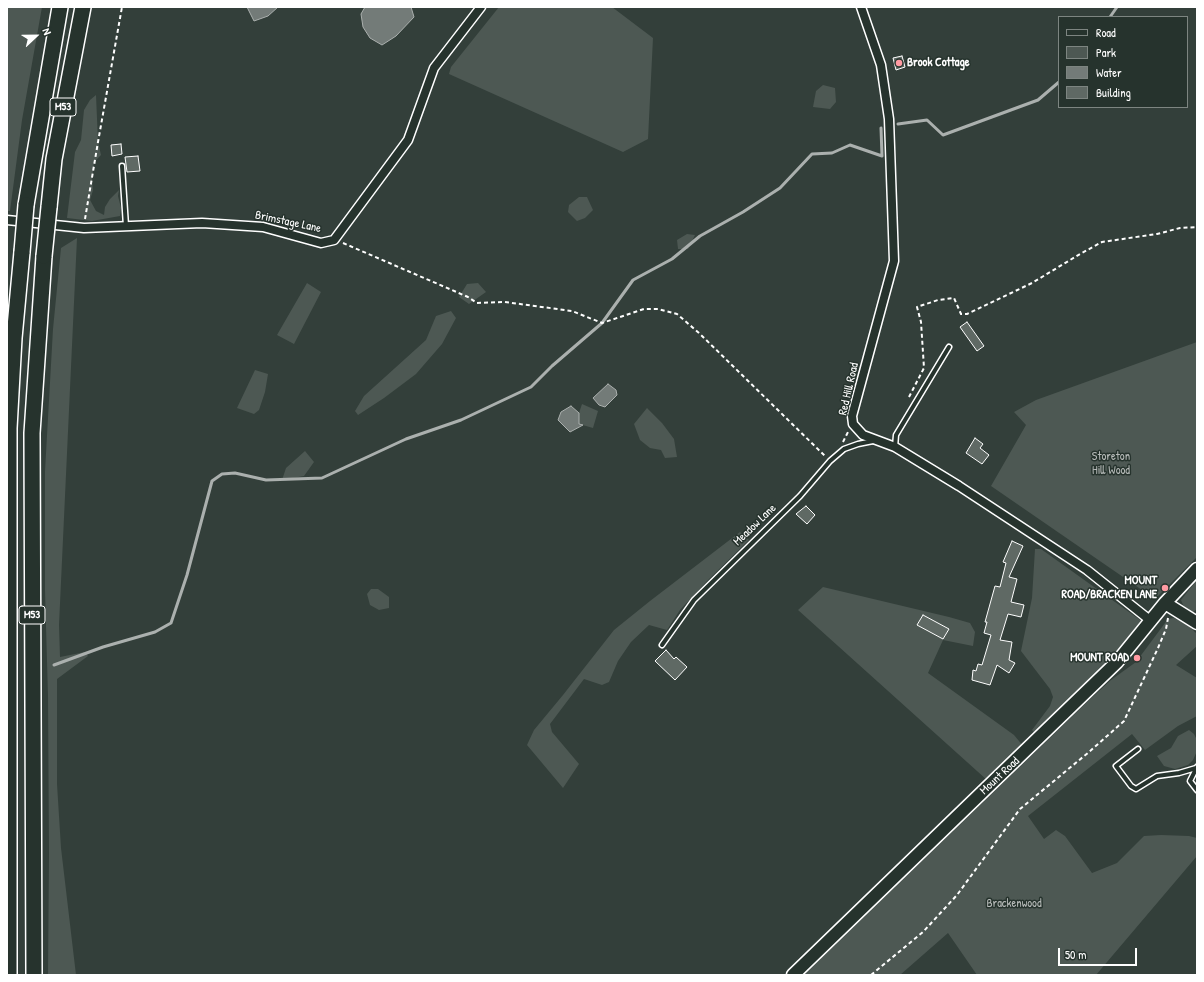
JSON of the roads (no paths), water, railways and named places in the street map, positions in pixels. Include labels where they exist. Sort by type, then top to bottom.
[{"type":"highway","name":"M53","points":[[9,975],[9,428],[14,338],[26,205],[60,7]]},
{"type":"highway","name":"M53","points":[[34,975],[32,434],[44,256],[54,159],[83,7]]},
{"type":"main road","name":"Mount Road","points":[[793,975],[1117,662],[1165,602],[1197,569]]},
{"type":"main road","points":[[1165,602],[1197,623]]},
{"type":"street","name":"Brimstage Lane","points":[[7,220],[84,228],[202,223],[263,227],[321,243],[334,240],[408,140],[434,68],[481,7]]},
{"type":"street","name":"Red Hill Road","points":[[861,7],[881,65],[889,119],[894,261],[852,416],[853,424],[863,435],[895,447],[959,486],[1087,570],[1151,621]]},
{"type":"lane","points":[[122,166],[126,226]]},
{"type":"lane","points":[[895,447],[896,435],[949,347]]},
{"type":"lane","name":"Meadow Lane","points":[[662,645],[694,600],[800,496],[830,461],[844,449],[877,440]]},
{"type":"lane","points":[[1138,749],[1116,766],[1130,786],[1136,789],[1157,776],[1178,773],[1197,767]]},
{"type":"lane","points":[[1197,767],[1190,781],[1197,790]]},
{"type":"water","points":[[247,7],[278,7],[268,16],[254,21]]},
{"type":"water","points":[[365,7],[411,7],[414,17],[396,36],[382,45],[370,38],[363,27],[361,14]]},
{"type":"water","points":[[608,384],[616,390],[617,395],[605,407],[599,405],[593,398]]},
{"type":"water","points":[[571,406],[579,413],[579,424],[583,425],[570,432],[558,420],[561,412]]},
{"type":"waterway","points":[[1111,16],[1117,7]]},
{"type":"waterway","points":[[898,124],[927,120],[943,135],[1038,100],[1058,83]]},
{"type":"waterway","points":[[54,665],[103,647],[155,632],[171,623],[187,575],[212,481],[222,474],[235,473],[266,480],[322,478],[406,439],[461,420],[531,387],[552,366],[602,323],[633,280],[672,259],[700,236],[743,212],[780,188],[812,154],[832,153],[850,145],[882,156],[881,128]]},
{"type":"place","name":"Brook Cottage","points":[[899,63]]},
{"type":"place","name":"MOUNT ROAD/BRACKEN LANE","points":[[1165,588]]},
{"type":"place","name":"MOUNT ROAD","points":[[1137,658]]},
{"type":"park label","name":"Storeton Hill Wood","points":[[1111,464]]},
{"type":"park label","name":"Brackenwood","points":[[1014,904]]}]
